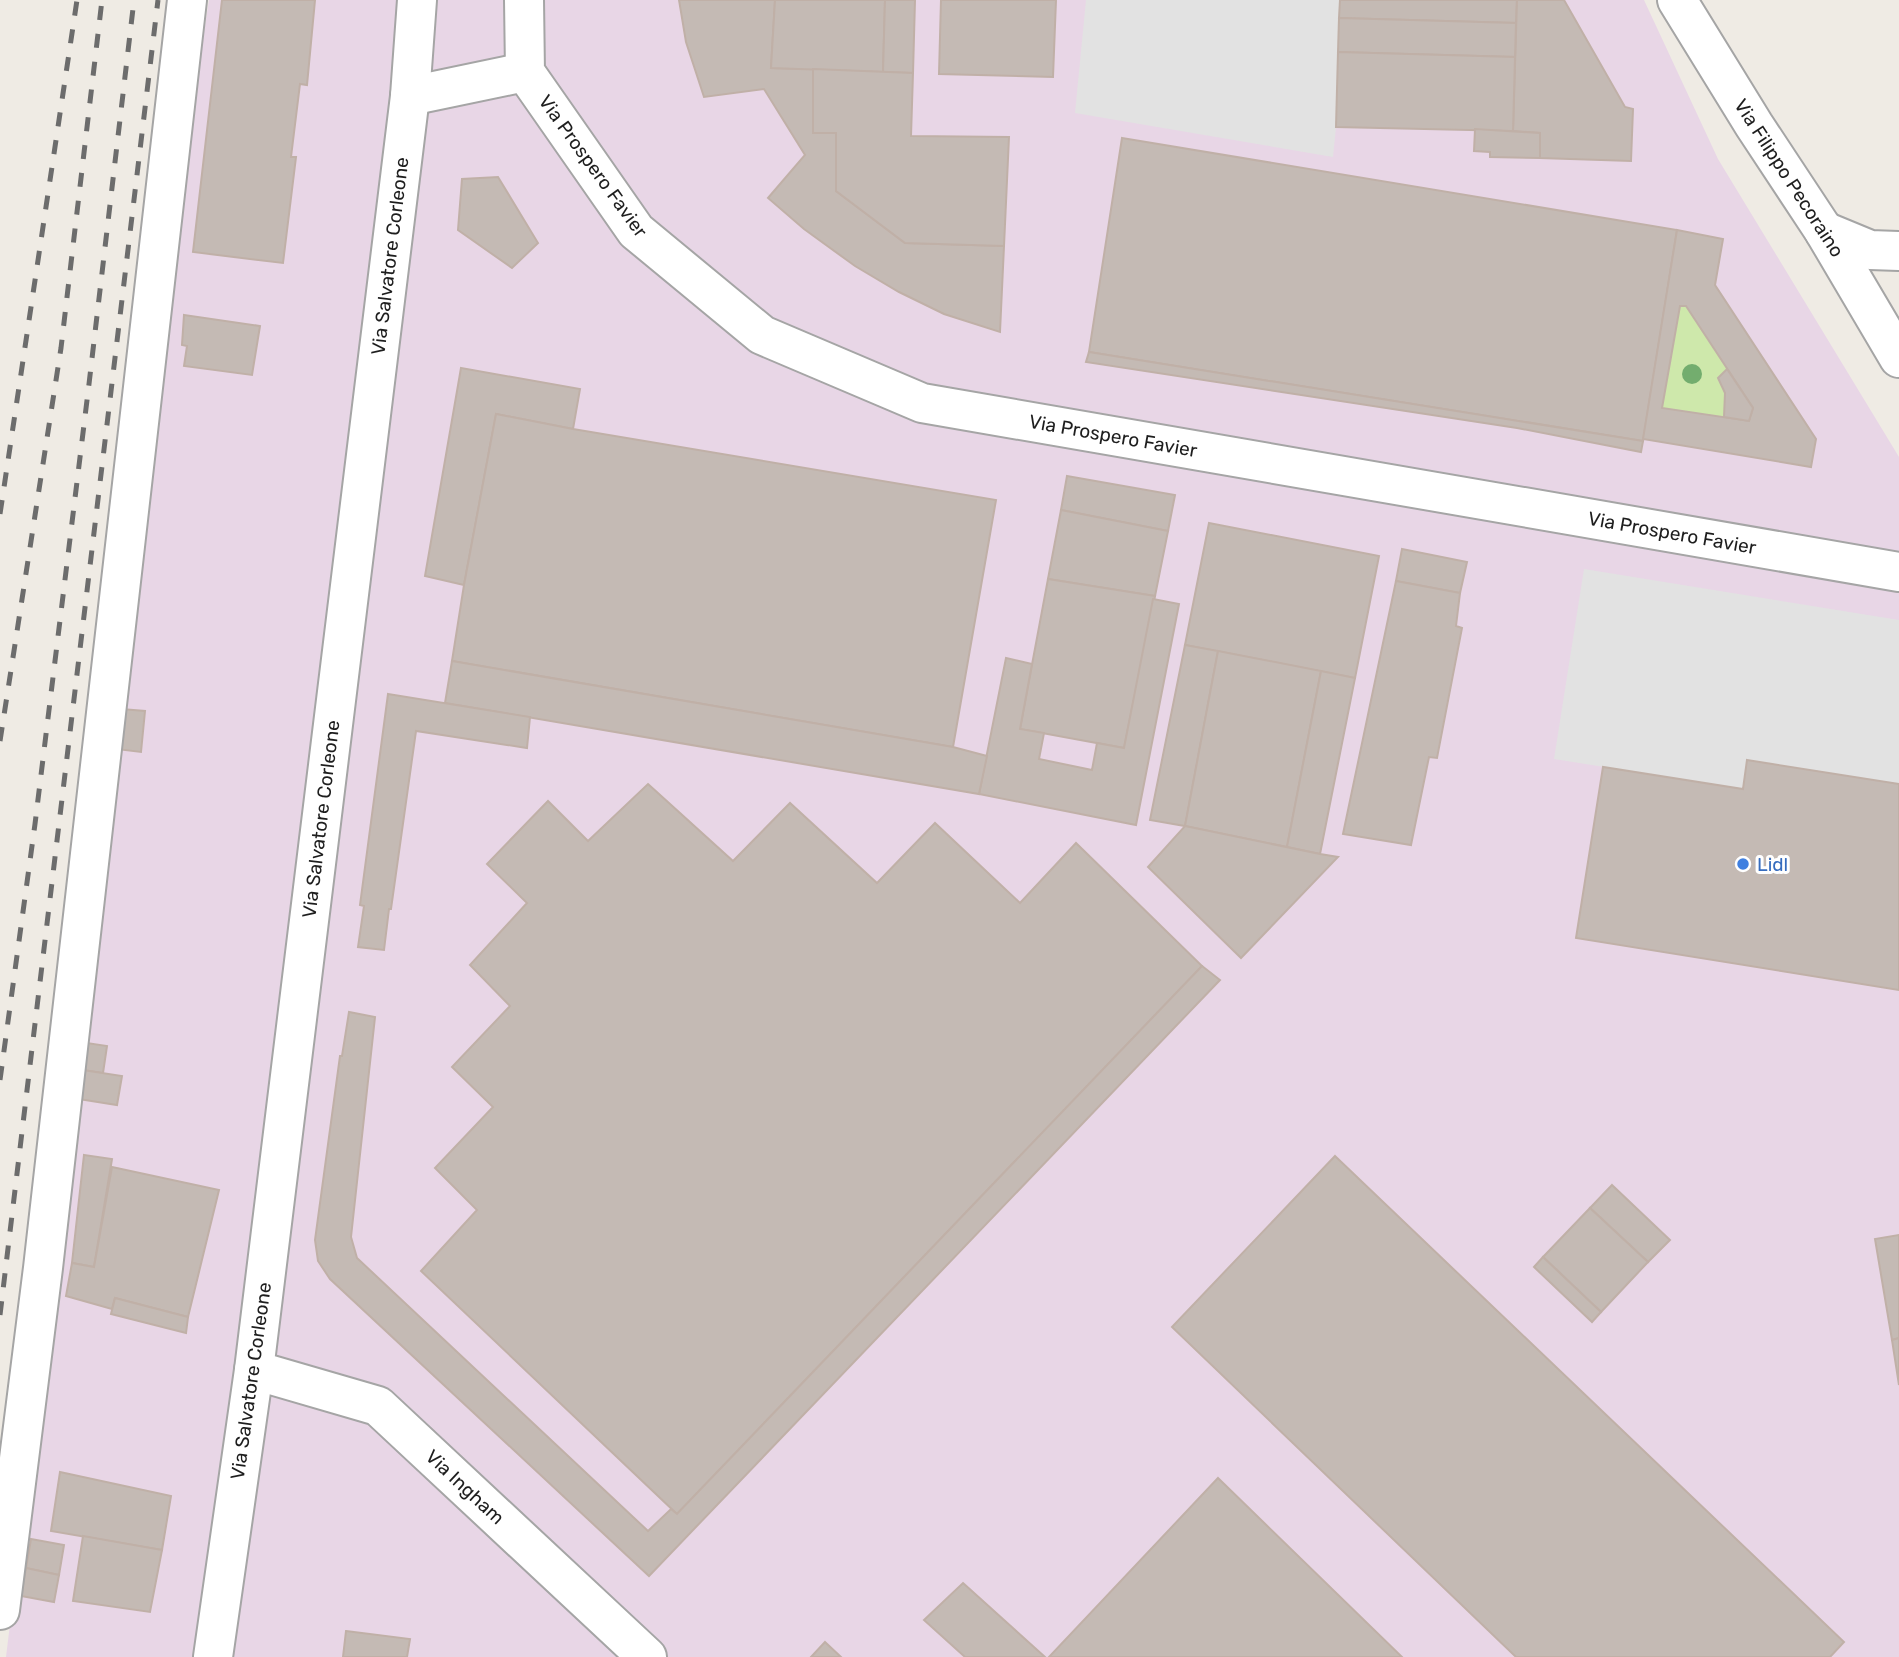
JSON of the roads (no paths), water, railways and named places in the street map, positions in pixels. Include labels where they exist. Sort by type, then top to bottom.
[{"type":"street","points":[[0,1610],[43,1268],[187,0]]},
{"type":"street","name":"Via Salvatore Corleone","points":[[213,1657],[254,1370],[410,96],[417,0]]},
{"type":"street","points":[[410,96],[525,72],[524,0]]},
{"type":"street","name":"Via Filippo Pecoraino","points":[[1677,0],[1754,125],[1824,231],[1899,358]]},
{"type":"street","name":"Via Prospero Favier","points":[[525,72],[636,230],[762,335],[922,403],[1899,572]]},
{"type":"street","points":[[1824,231],[1870,250],[1899,251]]},
{"type":"street","name":"Via Ingham","points":[[254,1370],[378,1406],[647,1657]]},
{"type":"railway","points":[[0,514],[77,0]]},
{"type":"railway","points":[[0,741],[61,348],[102,0]]},
{"type":"railway","points":[[0,1080],[35,824],[134,0]]},
{"type":"railway","points":[[0,1315],[158,0]]},
{"type":"place","name":"Lidl","points":[[1743,864]]}]
